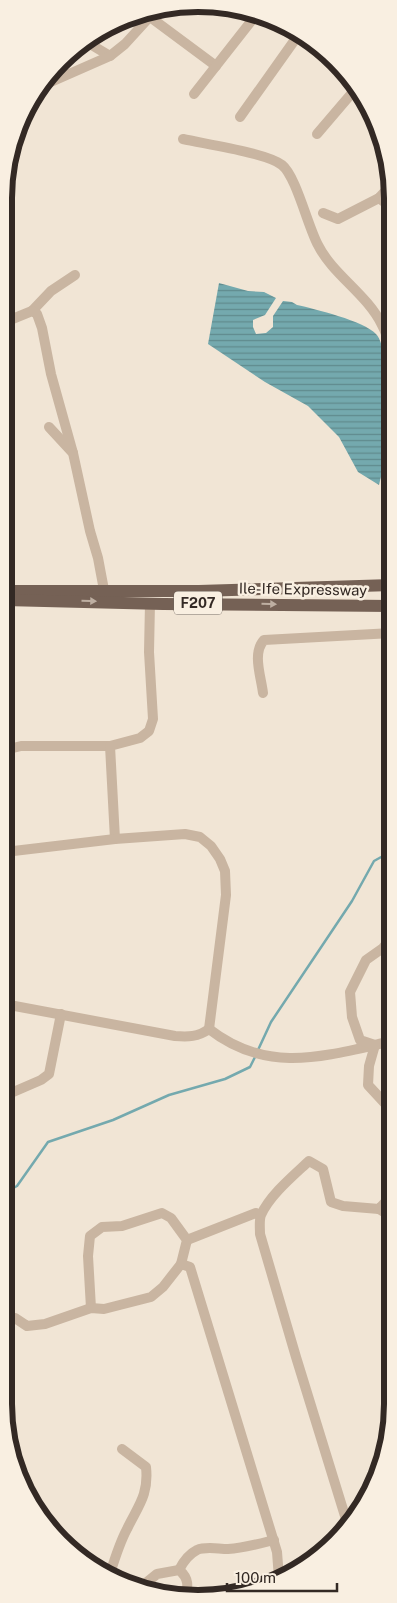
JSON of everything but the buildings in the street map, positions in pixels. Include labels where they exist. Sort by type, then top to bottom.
[{"type":"main road","name":"Ile-Ife Expressway","points":[[12,600],[163,604],[199,597],[384,585]]},
{"type":"main road","name":"Ile-Ife Expressway","points":[[12,591],[164,591],[199,597],[384,606]]},
{"type":"main road","points":[[163,604],[164,591]]},
{"type":"street","points":[[157,17],[216,66]]},
{"type":"street","points":[[55,80],[110,56],[125,44],[148,20]]},
{"type":"street","points":[[194,94],[252,20]]},
{"type":"street","points":[[240,117],[295,39]]},
{"type":"street","points":[[92,46],[110,56]]},
{"type":"street","points":[[317,134],[352,93]]},
{"type":"street","points":[[183,139],[270,158],[284,166],[292,180],[321,252],[368,304],[382,324],[384,331]]},
{"type":"street","points":[[323,213],[338,219],[379,198],[384,193]]},
{"type":"street","points":[[379,198],[384,202]]},
{"type":"street","points":[[12,319],[32,311],[50,291],[75,275]]},
{"type":"street","points":[[32,311],[36,314],[42,328],[98,558],[104,590]]},
{"type":"street","points":[[49,427],[73,453]]},
{"type":"street","points":[[12,748],[21,746],[110,746],[140,738],[149,731],[153,719],[150,603]]},
{"type":"street","points":[[263,693],[257,655],[258,646],[264,640],[384,633]]},
{"type":"street","points":[[110,746],[115,839]]},
{"type":"street","points":[[12,851],[115,839],[185,834],[200,837],[211,846],[225,871],[226,895],[209,1029],[203,1034],[190,1037],[175,1036],[12,1005]]},
{"type":"street","points":[[376,1045],[360,1040],[352,1017],[350,992],[366,960],[384,947]]},
{"type":"street","points":[[12,1093],[41,1080],[49,1074],[61,1014]]},
{"type":"street","points":[[209,1029],[231,1045],[248,1052],[268,1056],[308,1059],[384,1043]]},
{"type":"street","points":[[376,1045],[369,1066],[368,1085],[384,1102]]},
{"type":"street","points":[[345,1519],[260,1234],[260,1216],[287,1182],[308,1161],[323,1169],[331,1202],[344,1206],[379,1209],[384,1212]]},
{"type":"street","points":[[379,1209],[384,1204]]},
{"type":"street","points":[[12,1319],[14,1318],[27,1326],[45,1324],[91,1308],[104,1309],[151,1297],[162,1288],[181,1264],[186,1240],[171,1218],[162,1212],[122,1226],[102,1227],[90,1236],[88,1256],[91,1308]]},
{"type":"street","points":[[186,1240],[256,1213],[260,1216]]},
{"type":"street","points":[[181,1264],[190,1267],[274,1540],[277,1552],[278,1572]]},
{"type":"street","points":[[112,1569],[126,1530],[138,1510],[148,1482],[146,1468],[122,1449]]},
{"type":"street","points":[[179,1570],[182,1563],[195,1551],[203,1548],[249,1546],[274,1540]]},
{"type":"street","points":[[146,1583],[157,1574],[179,1570]]},
{"type":"street","points":[[179,1570],[188,1581],[186,1590]]},
{"type":"water","points":[[219,283],[248,291],[264,292],[276,298],[265,315],[253,320],[256,334],[266,333],[273,327],[273,316],[283,301],[350,320],[370,329],[381,342],[384,355],[384,461],[379,485],[358,472],[339,437],[308,406],[265,382],[208,344]]},
{"type":"waterway","points":[[258,1050],[271,1022],[352,901],[374,861],[384,855]]},
{"type":"waterway","points":[[12,1189],[17,1186],[48,1142],[113,1120],[169,1095],[225,1079],[250,1067],[256,1055]]}]
